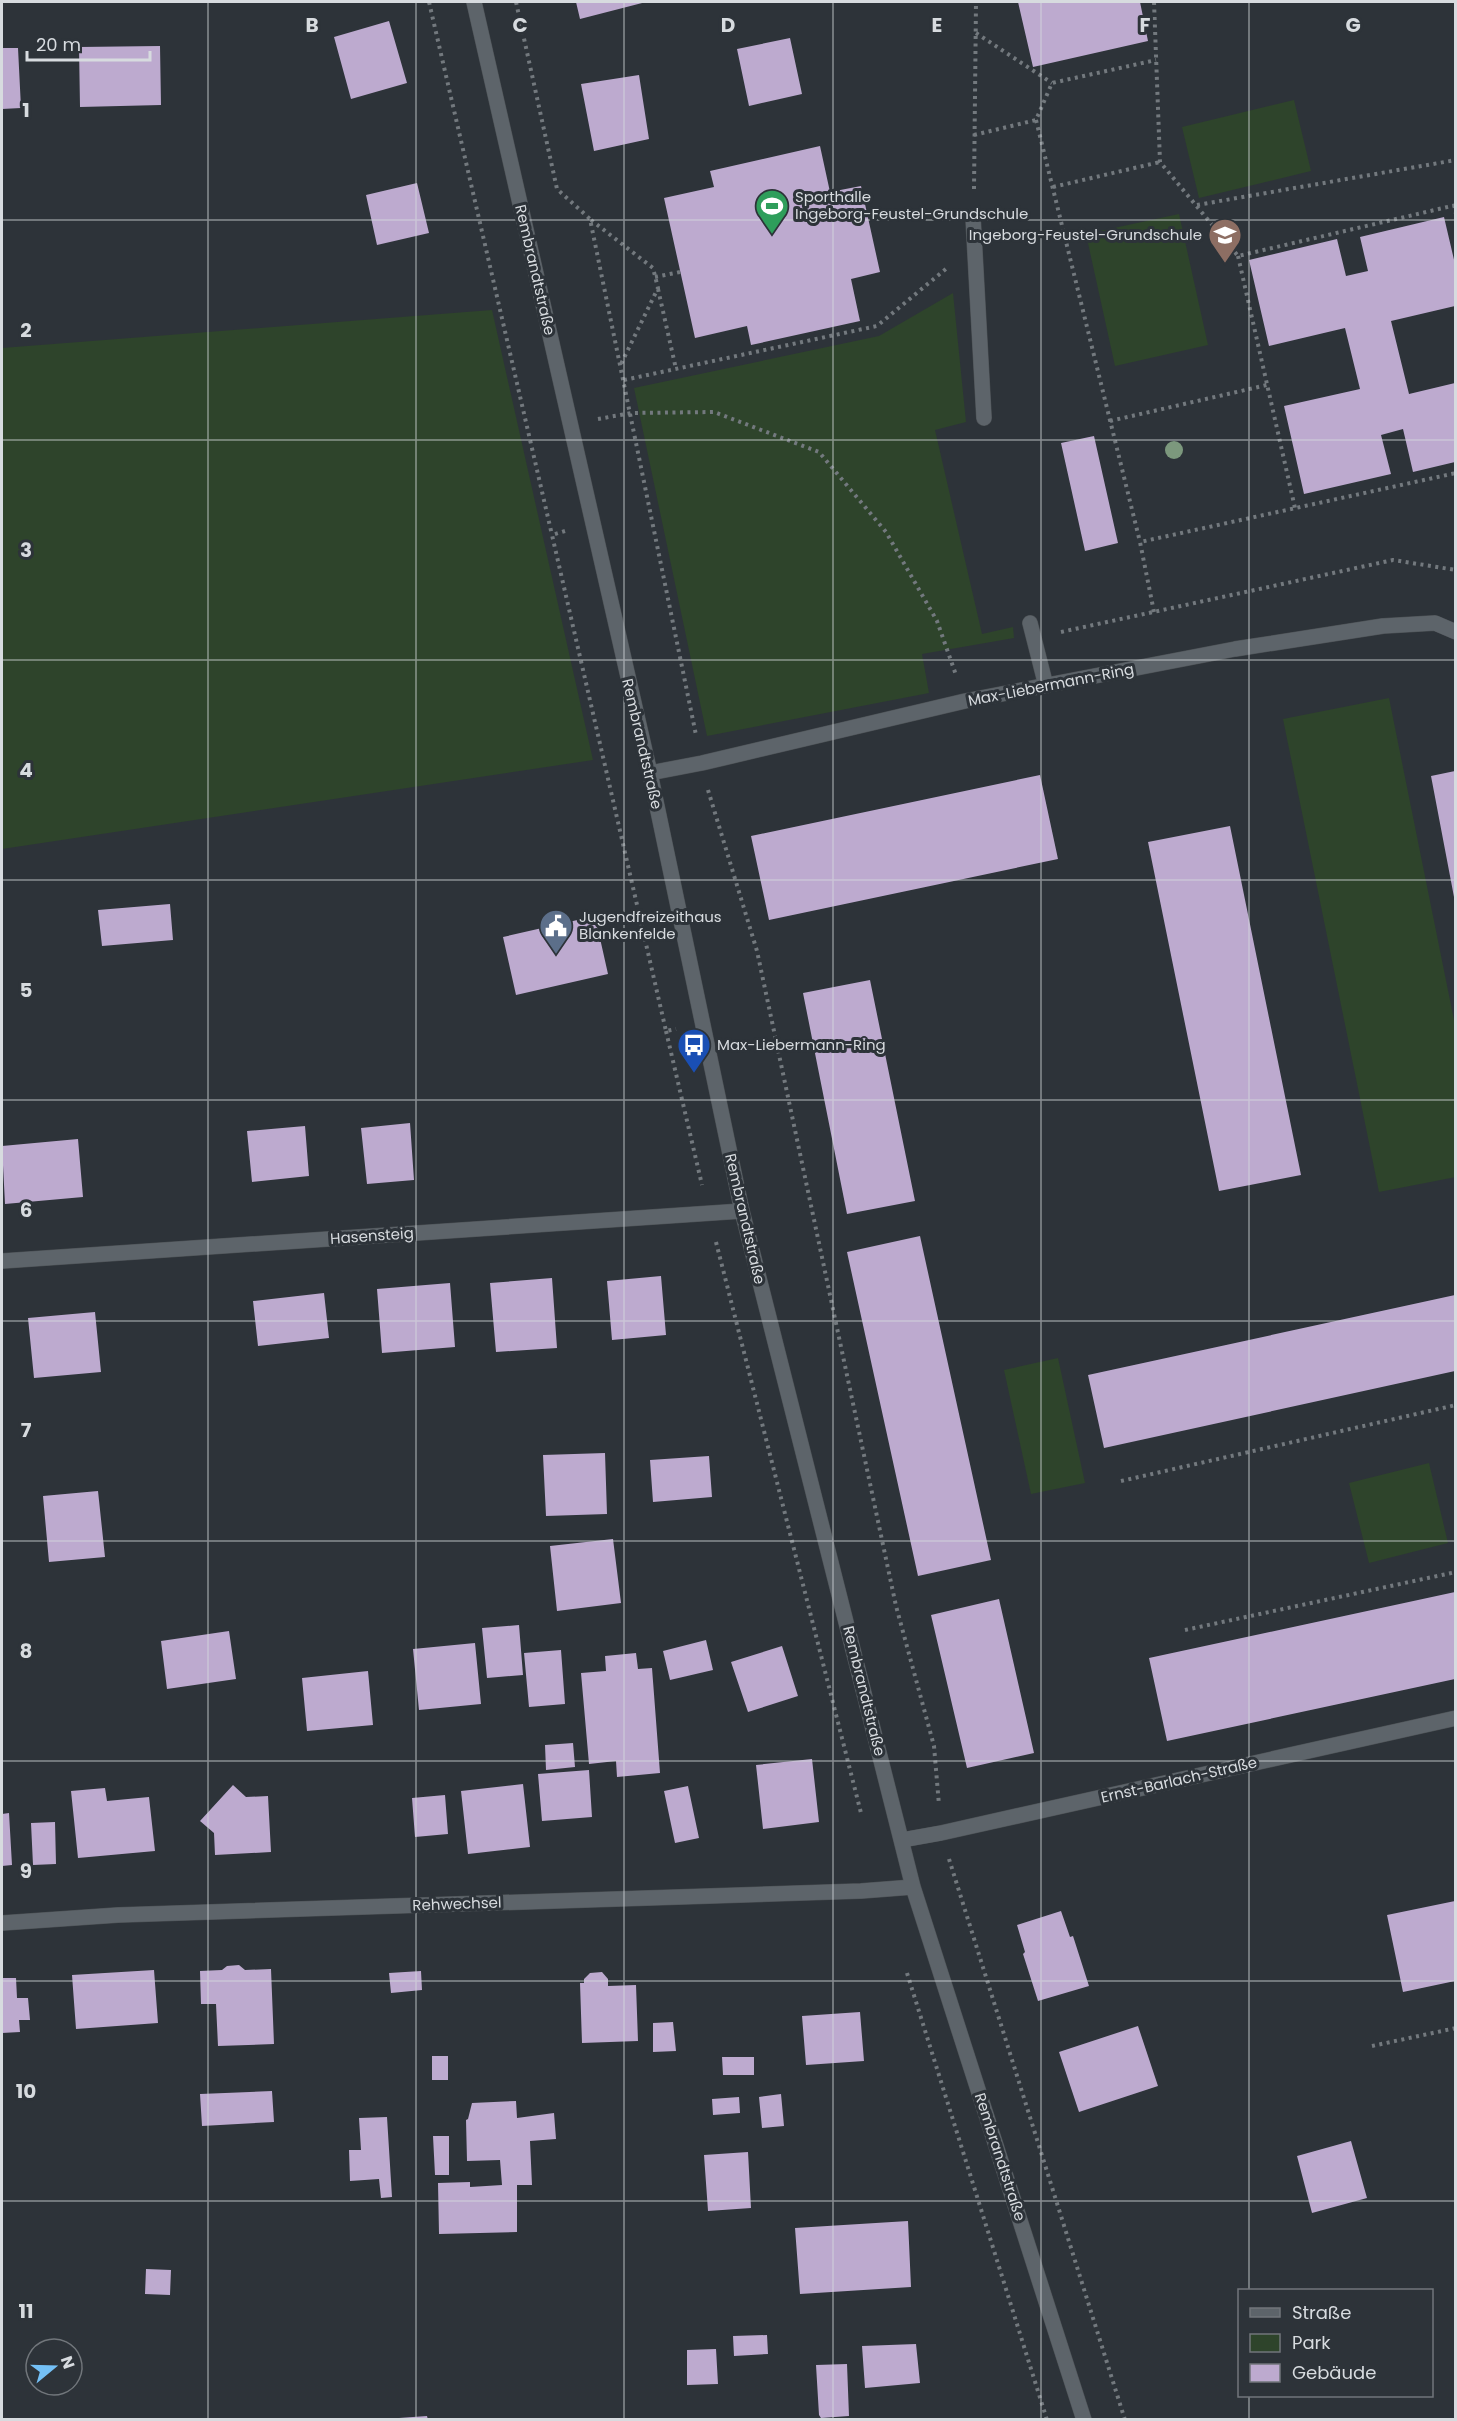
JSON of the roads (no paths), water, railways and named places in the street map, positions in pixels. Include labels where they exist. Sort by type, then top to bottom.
[{"type":"street","name":"Rembrandtstraße","points":[[474,2],[650,774],[742,1211],[913,1887],[1084,2420]]},
{"type":"street","points":[[973,217],[984,418]]},
{"type":"street","name":"Max-Liebermann-Ring","points":[[650,774],[702,764],[965,701],[1235,649],[1383,626],[1435,623],[1455,632]]},
{"type":"street","points":[[1032,630],[1046,686]]},
{"type":"street","name":"Hasensteig","points":[[2,1261],[742,1211]]},
{"type":"street","name":"Ernst-Barlach-Straße","points":[[902,1840],[1455,1718]]},
{"type":"street","name":"Rehwechsel","points":[[2,1923],[118,1915],[913,1887]]},
{"type":"place","name":"Sporthalle Ingeborg-Feustel-Grundschule","points":[[772,235]]},
{"type":"place","name":"Ingeborg-Feustel-Grundschule","points":[[1225,264]]},
{"type":"place","name":"Jugendfreizeithaus Blankenfelde","points":[[556,955]]},
{"type":"place","name":"Max-Liebermann-Ring","points":[[694,1074]]}]
